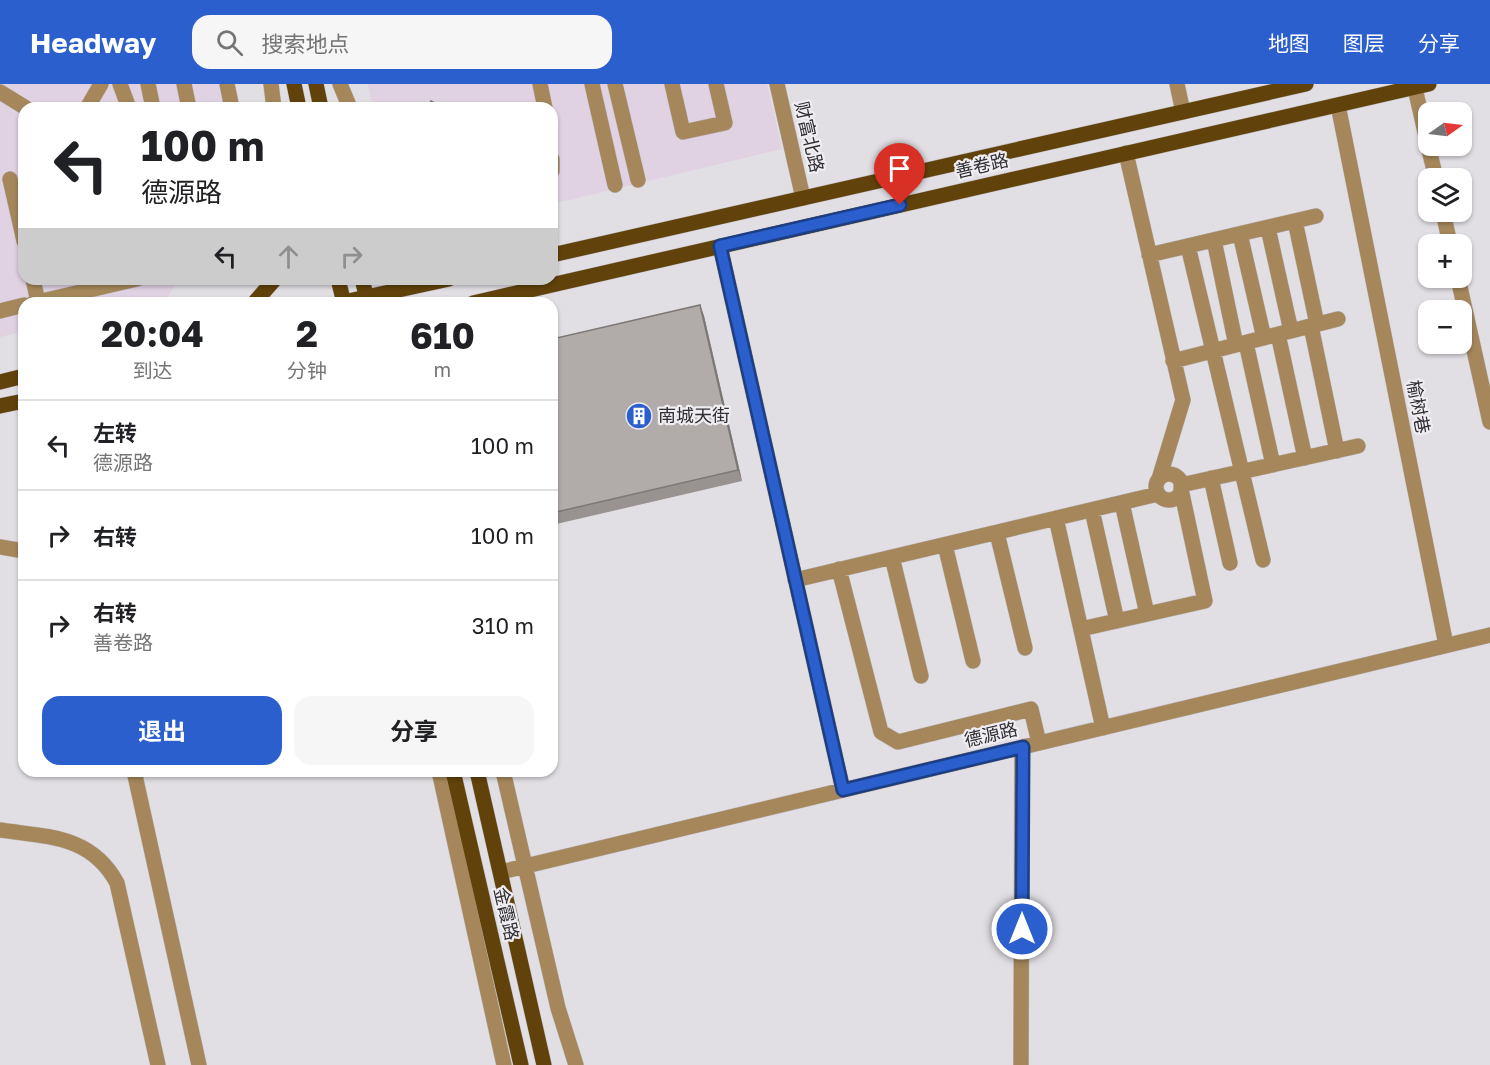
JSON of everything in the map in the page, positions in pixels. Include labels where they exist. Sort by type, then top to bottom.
[{"type":"main road","points":[[294,84],[298,102]]},
{"type":"main road","points":[[316,84],[320,102]]},
{"type":"main road","name":"善卷路","points":[[558,254],[1306,84]]},
{"type":"main road","name":"善卷路","points":[[558,284],[1420,85]]},
{"type":"main road","points":[[259,297],[270,285]]},
{"type":"main road","points":[[382,297],[427,285]]},
{"type":"main road","name":"善卷路","points":[[500,297],[552,285]]},
{"type":"main road","points":[[0,382],[18,378]]},
{"type":"main road","points":[[0,406],[18,402]]},
{"type":"main road","name":"金霞路","points":[[454,777],[469,872],[519,1065]]},
{"type":"main road","name":"金霞路","points":[[478,777],[544,1065]]},
{"type":"street","points":[[90,102],[101,84]]},
{"type":"street","points":[[120,84],[127,102]]},
{"type":"street","points":[[148,84],[152,102]]},
{"type":"street","points":[[184,84],[188,102]]},
{"type":"street","points":[[227,84],[231,102]]},
{"type":"street","points":[[271,84],[273,102]]},
{"type":"street","points":[[340,84],[348,102]]},
{"type":"street","points":[[540,84],[544,102]]},
{"type":"street","points":[[592,84],[615,185]]},
{"type":"street","points":[[615,84],[638,180]]},
{"type":"street","points":[[672,84],[683,132],[725,123],[716,84]]},
{"type":"street","name":"财富北路","points":[[777,84],[803,198]]},
{"type":"street","points":[[1177,84],[1183,112]]},
{"type":"street","points":[[1420,85],[1422,102]]},
{"type":"street","points":[[0,92],[18,103]]},
{"type":"street","name":"榆树巷","points":[[1338,105],[1446,645]]},
{"type":"street","points":[[1126,153],[1183,400],[1155,486],[1158,494],[1165,500],[1173,499],[1181,487],[1211,478],[1358,446]]},
{"type":"street","points":[[11,179],[18,212]]},
{"type":"street","points":[[1149,255],[1316,216]]},
{"type":"street","points":[[1295,221],[1337,451]]},
{"type":"street","points":[[1268,228],[1278,334],[1305,458]]},
{"type":"street","points":[[1240,234],[1278,334]]},
{"type":"street","points":[[1214,240],[1273,465]]},
{"type":"street","points":[[720,246],[843,790]]},
{"type":"street","points":[[1188,246],[1263,561]]},
{"type":"street","points":[[46,297],[71,286]]},
{"type":"street","points":[[1460,288],[1490,422]]},
{"type":"street","points":[[0,308],[18,305]]},
{"type":"street","points":[[1173,361],[1338,319]]},
{"type":"street","points":[[1081,628],[1205,601],[1181,487],[1174,475],[1166,474],[1158,478]]},
{"type":"street","points":[[1211,478],[1230,563]]},
{"type":"street","points":[[795,580],[1158,494]]},
{"type":"street","points":[[1122,503],[1147,614]]},
{"type":"street","points":[[1092,510],[1117,621]]},
{"type":"street","points":[[1056,518],[1103,728]]},
{"type":"street","points":[[997,532],[1025,648]]},
{"type":"street","points":[[945,545],[973,661]]},
{"type":"street","points":[[0,547],[18,550]]},
{"type":"street","points":[[892,557],[921,676]]},
{"type":"street","points":[[839,569],[881,732],[897,742],[1030,709],[1039,743]]},
{"type":"street","name":"德源路","points":[[501,872],[1490,635]]},
{"type":"street","points":[[1021,1065],[1023,747]]},
{"type":"street","points":[[135,777],[199,1065]]},
{"type":"street","points":[[441,777],[469,872],[504,1065]]},
{"type":"street","points":[[504,777],[558,1008],[576,1065]]},
{"type":"street","points":[[0,830],[70,840],[84,847],[111,873],[117,883],[158,1065]]},
{"type":"shaded area","points":[[0,84],[232,84],[236,102],[18,102],[18,285],[175,285],[168,297],[18,297],[18,332],[0,337]]},
{"type":"shaded area","points":[[368,84],[767,84],[782,149],[558,203],[558,102],[372,102]]},
{"type":"building","name":"南城天街","points":[[700,305],[738,470],[558,512],[558,338]]},
{"type":"place","name":"南城天街","points":[[639,416]]},
{"type":"route","points":[[900,205],[720,246],[843,790],[1023,747],[1022,929]]}]
